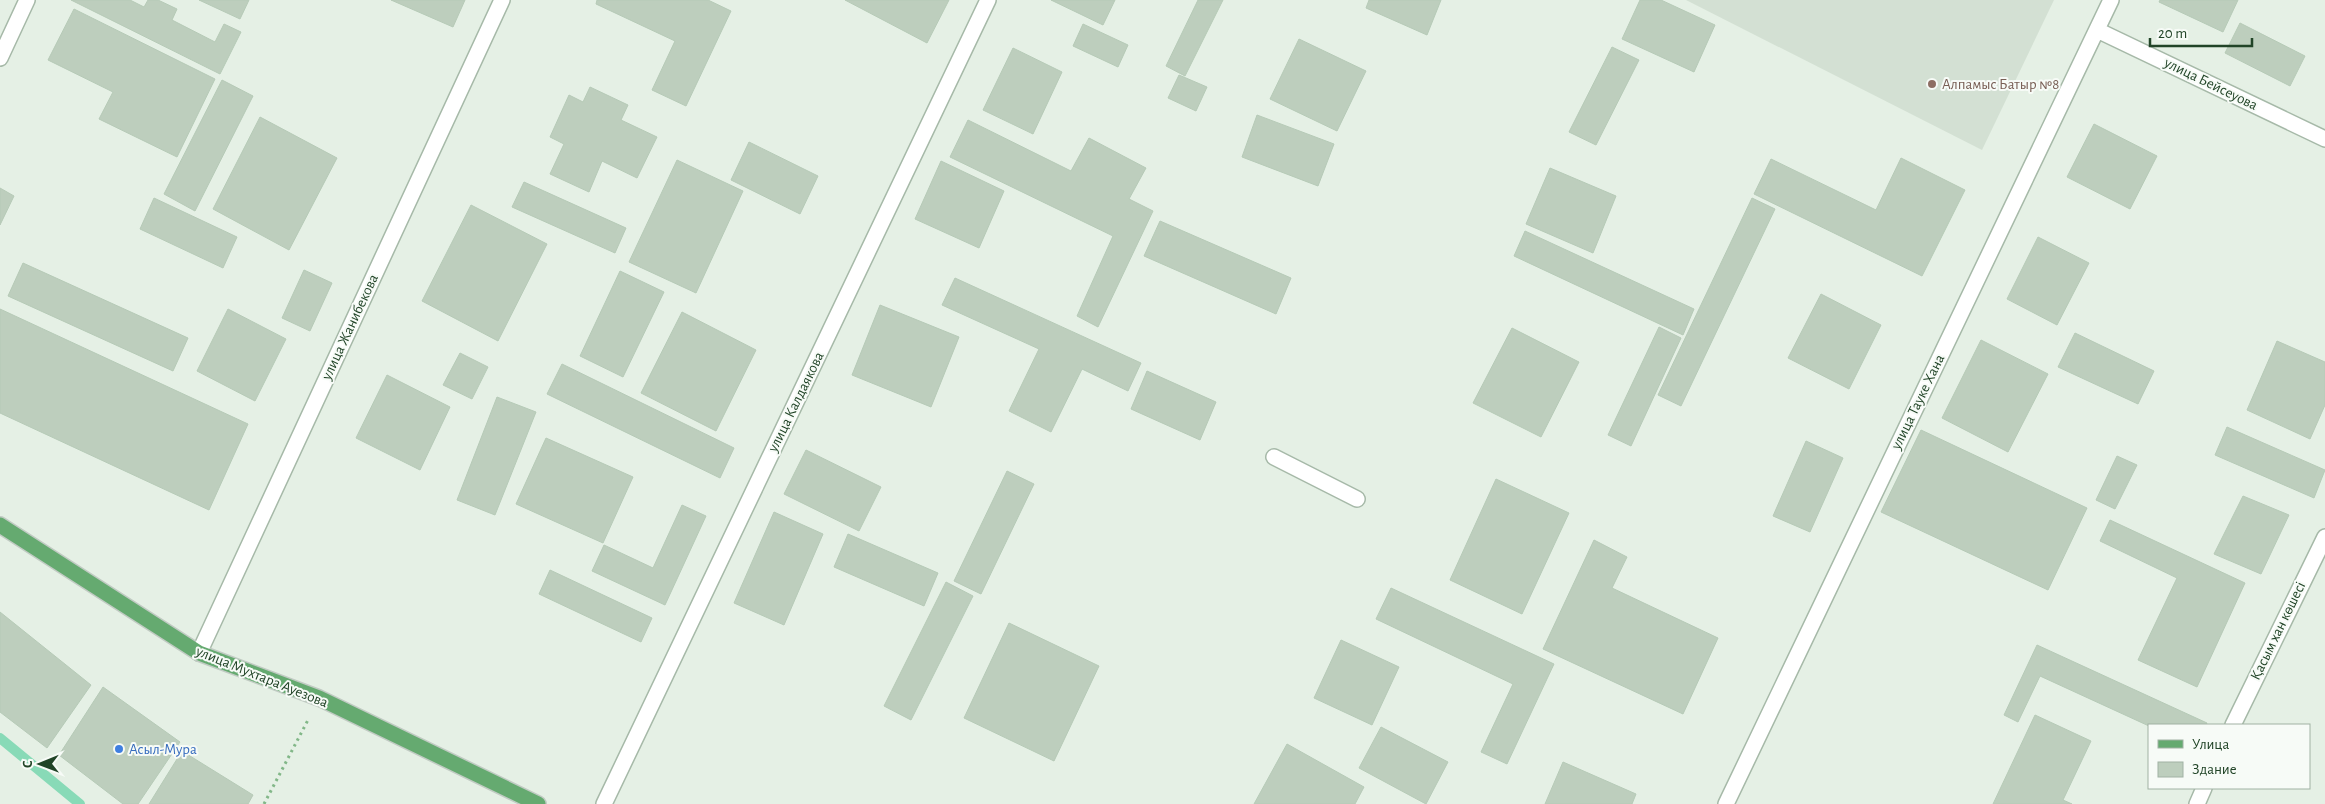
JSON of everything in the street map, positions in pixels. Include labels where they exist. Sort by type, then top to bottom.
[{"type":"main road","name":"улица Мухтара Ауезова","points":[[0,525],[199,653],[319,698],[538,804]]},
{"type":"street","points":[[0,58],[26,0]]},
{"type":"street","name":"улица Жанибекова","points":[[199,653],[502,0]]},
{"type":"street","name":"улица Калдаякова","points":[[604,804],[988,0]]},
{"type":"street","name":"улица Тауке Хана","points":[[1726,804],[2111,0]]},
{"type":"street","name":"улица Бейсеуова","points":[[2097,30],[2325,139]]},
{"type":"street","points":[[1274,457],[1357,499]]},
{"type":"street","name":"Қасым хан көшесі","points":[[2233,724],[2325,537]]},
{"type":"street","points":[[2197,804],[2204,789]]},
{"type":"path","points":[[264,804],[319,698]]},
{"type":"shaded area","name":"Алпамыс Батыр №8","points":[[1686,0],[2054,0],[1982,150]]},
{"type":"building","points":[[71,0],[130,0],[144,7],[148,0],[158,0],[177,9],[172,20],[215,42],[224,24],[241,32],[220,74]]},
{"type":"building","points":[[199,0],[249,0],[240,19]]},
{"type":"building","points":[[391,0],[465,0],[453,27]]},
{"type":"building","points":[[597,0],[708,0],[731,11],[686,106],[652,90],[675,41],[596,4]]},
{"type":"building","points":[[845,0],[949,0],[927,43]]},
{"type":"building","points":[[1051,0],[1115,0],[1103,25]]},
{"type":"building","points":[[1198,0],[1223,0],[1185,76],[1166,66]]},
{"type":"building","points":[[1369,0],[1441,0],[1427,35],[1366,8]]},
{"type":"building","points":[[1640,0],[1661,0],[1715,25],[1694,72],[1622,39]]},
{"type":"building","points":[[2160,0],[2238,0],[2223,32],[2159,2]]},
{"type":"building","points":[[74,9],[215,79],[177,157],[99,119],[113,92],[48,60]]},
{"type":"building","points":[[2240,23],[2305,56],[2290,86],[2225,53]]},
{"type":"building","points":[[1083,24],[1128,45],[1118,67],[1073,46]]},
{"type":"building","points":[[1299,39],[1366,71],[1337,131],[1270,99]]},
{"type":"building","points":[[1612,47],[1639,60],[1596,145],[1569,132]]},
{"type":"building","points":[[1013,48],[1062,72],[1033,134],[983,110]]},
{"type":"building","points":[[1179,75],[1207,87],[1196,111],[1168,98]]},
{"type":"building","points":[[222,80],[253,96],[195,211],[164,194]]},
{"type":"building","points":[[590,87],[628,105],[621,120],[657,137],[637,178],[602,161],[589,192],[550,174],[564,144],[550,137],[569,95],[583,102]]},
{"type":"building","points":[[1257,115],[1334,144],[1318,186],[1242,157]]},
{"type":"building","points":[[260,117],[337,158],[289,250],[213,209]]},
{"type":"building","points":[[968,120],[1071,171],[1089,138],[1146,168],[1129,199],[1153,211],[1098,327],[1077,316],[1113,236],[950,157]]},
{"type":"building","points":[[2094,124],[2157,156],[2130,209],[2067,177]]},
{"type":"building","points":[[749,142],[818,176],[800,214],[731,180]]},
{"type":"building","points":[[1901,158],[1965,190],[1922,276],[1754,194],[1771,159],[1876,210]]},
{"type":"building","points":[[677,160],[743,191],[696,293],[629,262]]},
{"type":"building","points":[[941,161],[1004,191],[979,248],[915,219]]},
{"type":"building","points":[[1550,168],[1616,196],[1593,253],[1526,224]]},
{"type":"building","points":[[524,182],[626,228],[615,253],[512,207]]},
{"type":"building","points":[[0,188],[14,196],[0,225]]},
{"type":"building","points":[[154,198],[237,237],[223,268],[140,229]]},
{"type":"building","points":[[1752,198],[1775,209],[1681,406],[1658,395]]},
{"type":"building","points":[[471,205],[547,244],[498,341],[422,301]]},
{"type":"building","points":[[1160,221],[1291,278],[1276,314],[1144,256]]},
{"type":"building","points":[[1525,231],[1694,309],[1683,335],[1514,256]]},
{"type":"building","points":[[2038,237],[2089,263],[2057,325],[2007,299]]},
{"type":"building","points":[[23,263],[188,338],[173,371],[8,296]]},
{"type":"building","points":[[304,270],[332,283],[310,331],[282,318]]},
{"type":"building","points":[[620,271],[664,292],[623,377],[580,356]]},
{"type":"building","points":[[955,278],[1141,363],[1128,391],[1082,369],[1051,432],[1009,411],[1039,349],[942,305]]},
{"type":"building","points":[[1821,294],[1881,325],[1849,389],[1788,358]]},
{"type":"building","points":[[880,305],[959,337],[931,407],[852,375]]},
{"type":"building","points":[[0,309],[248,424],[209,510],[0,413]]},
{"type":"building","points":[[228,309],[286,339],[255,401],[197,371]]},
{"type":"building","points":[[682,312],[756,350],[716,431],[641,393]]},
{"type":"building","points":[[1659,327],[1681,338],[1631,446],[1608,435]]},
{"type":"building","points":[[1512,328],[1579,362],[1541,437],[1473,403]]},
{"type":"building","points":[[2075,333],[2154,371],[2138,404],[2058,367]]},
{"type":"building","points":[[1981,340],[2048,374],[2008,452],[1942,418]]},
{"type":"building","points":[[2277,341],[2325,362],[2325,405],[2310,439],[2247,410]]},
{"type":"building","points":[[460,353],[488,367],[472,399],[443,385]]},
{"type":"building","points":[[562,364],[734,448],[720,478],[547,394]]},
{"type":"building","points":[[1147,371],[1216,402],[1200,440],[1131,409]]},
{"type":"building","points":[[387,375],[450,407],[420,470],[356,438]]},
{"type":"building","points":[[497,397],[536,412],[495,515],[457,500]]},
{"type":"building","points":[[2227,427],[2325,470],[2314,498],[2215,455]]},
{"type":"building","points":[[1921,430],[2087,508],[2048,590],[1881,512]]},
{"type":"building","points":[[546,438],[633,477],[603,543],[516,504]]},
{"type":"building","points":[[1806,441],[1843,458],[1810,532],[1773,516]]},
{"type":"building","points":[[806,450],[881,487],[859,531],[784,494]]},
{"type":"building","points":[[2117,456],[2137,465],[2115,509],[2096,500]]},
{"type":"building","points":[[1007,471],[1034,484],[981,594],[954,581]]},
{"type":"building","points":[[1496,479],[1569,513],[1522,614],[1450,580]]},
{"type":"building","points":[[2243,496],[2289,515],[2261,574],[2214,554]]},
{"type":"building","points":[[682,505],[706,516],[665,605],[592,571],[604,545],[653,568]]},
{"type":"building","points":[[774,512],[823,534],[784,625],[734,603]]},
{"type":"building","points":[[2110,520],[2245,583],[2197,687],[2138,660],[2177,578],[2100,541]]},
{"type":"building","points":[[848,534],[938,573],[924,606],[834,567]]},
{"type":"building","points":[[1594,540],[1627,557],[1612,588],[1718,638],[1683,714],[1543,649]]},
{"type":"building","points":[[550,570],[652,618],[641,642],[539,594]]},
{"type":"building","points":[[946,582],[973,596],[911,720],[884,706]]},
{"type":"building","points":[[1391,588],[1554,664],[1507,764],[1481,752],[1513,684],[1376,619]]},
{"type":"building","points":[[0,612],[91,685],[47,748],[0,712]]},
{"type":"building","points":[[1009,623],[1099,666],[1054,761],[964,718]]},
{"type":"building","points":[[1341,640],[1399,667],[1372,725],[1314,698]]},
{"type":"building","points":[[2037,645],[2207,723],[2148,724],[2148,726],[2040,676],[2018,722],[2004,715]]},
{"type":"building","name":"Асыл-Мура","points":[[103,687],[180,742],[138,804],[123,804],[59,755]]},
{"type":"building","points":[[2035,715],[2091,741],[2063,800],[2072,804],[1993,804]]},
{"type":"building","points":[[1381,727],[1448,762],[1426,804],[1359,768]]},
{"type":"building","points":[[1287,744],[1364,787],[1355,804],[1254,804]]},
{"type":"building","points":[[182,751],[253,795],[248,804],[149,804]]},
{"type":"building","points":[[1563,762],[1636,794],[1632,804],[1545,804]]},
{"type":"waterway","points":[[0,738],[80,804]]},
{"type":"place","name":"Алпамыс Батыр №8","points":[[1932,84]]},
{"type":"place","name":"Асыл-Мура","points":[[119,749]]}]
